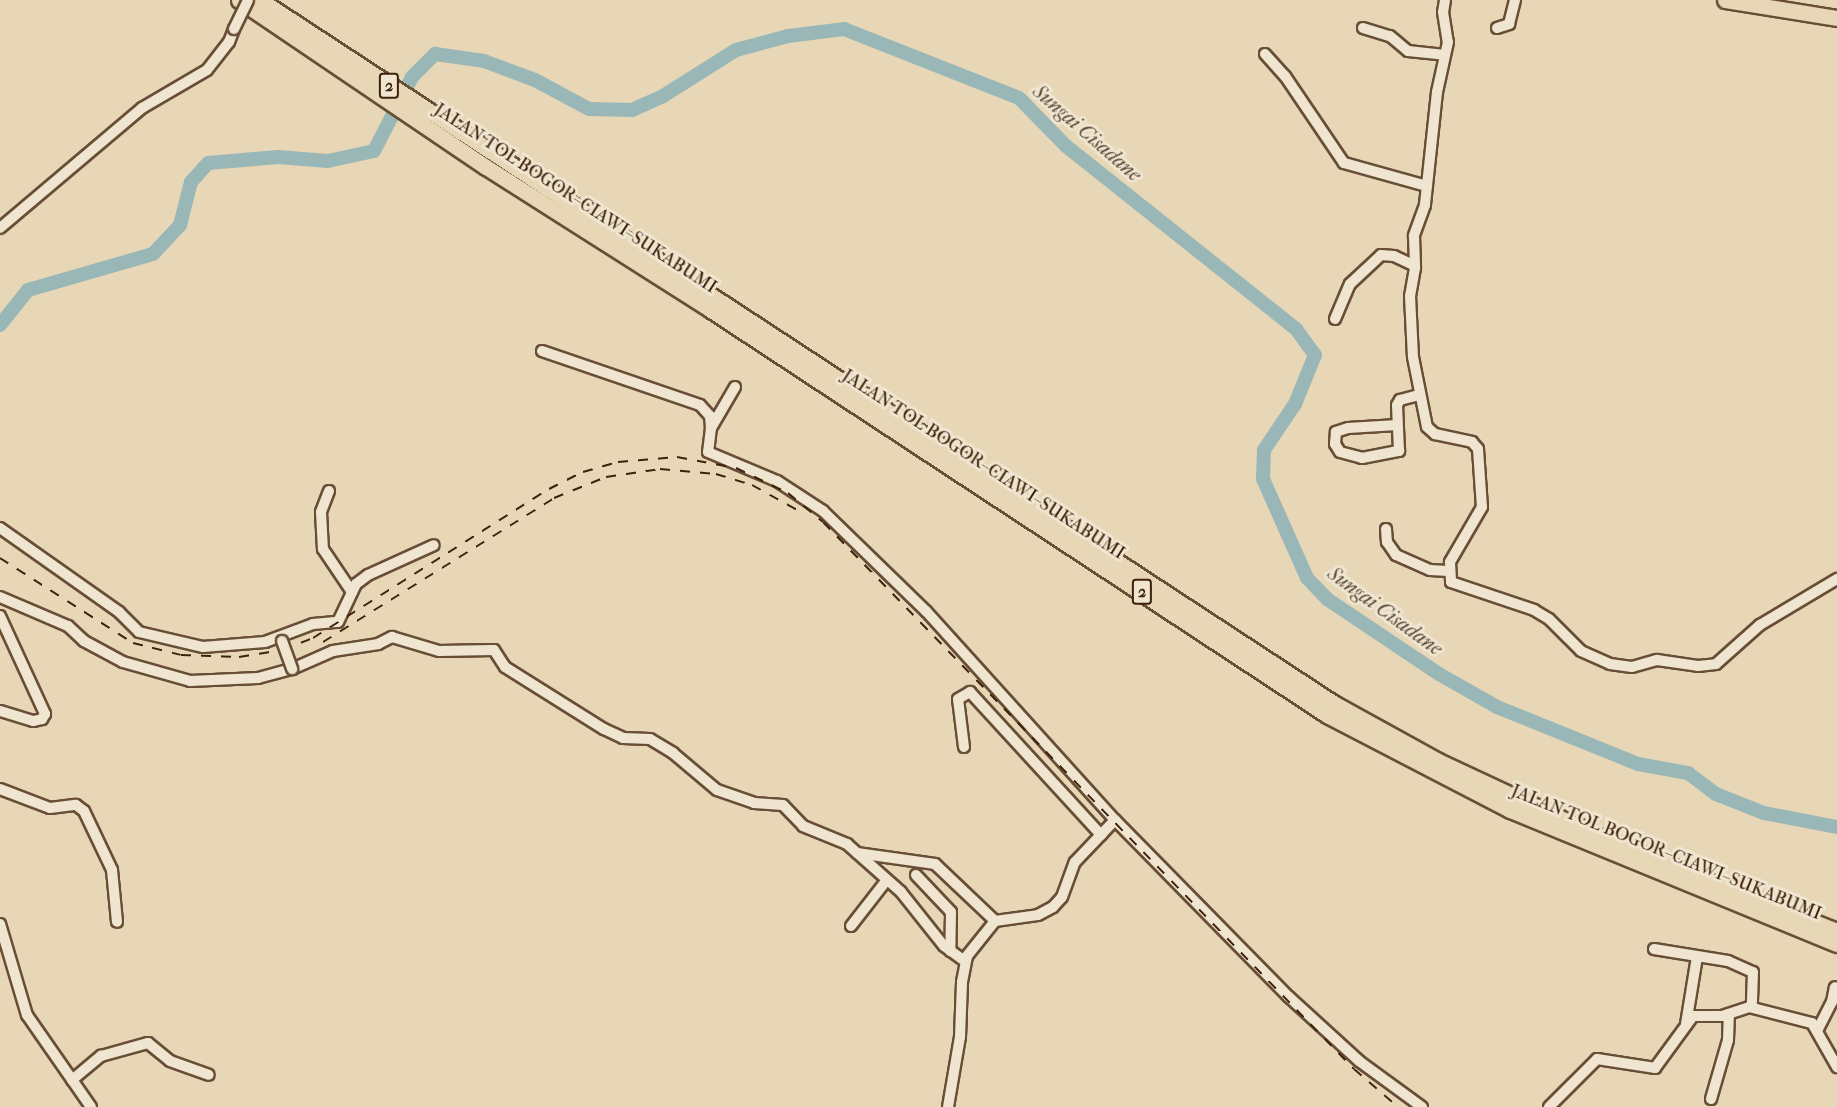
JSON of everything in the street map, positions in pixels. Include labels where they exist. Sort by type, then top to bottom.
[{"type":"highway","name":"JALAN TOL BOGOR–CIAWI–SUKABUMI","points":[[239,0],[280,20],[711,310],[1327,715],[1510,810],[1613,856],[1837,944]]},
{"type":"highway","name":"JALAN TOL BOGOR–CIAWI–SUKABUMI","points":[[260,0],[280,20]]},
{"type":"highway","points":[[1725,0],[1837,18]]},
{"type":"highway","name":"JALAN TOL BOGOR–CIAWI–SUKABUMI","points":[[491,162],[1333,703],[1438,761],[1616,844],[1837,931]]},
{"type":"street","points":[[0,228],[142,108],[207,70],[229,42],[248,0]]},
{"type":"street","points":[[1445,0],[1443,16],[1449,37],[1426,186],[1414,236],[1415,266],[1410,306],[1419,394],[1430,432],[1472,442],[1478,449],[1481,512],[1453,556],[1448,571],[1450,580],[1457,586],[1491,593],[1540,613],[1584,653],[1610,664],[1632,667],[1661,660],[1698,666],[1716,664],[1760,625],[1837,579]]},
{"type":"street","points":[[1497,28],[1509,24],[1515,0]]},
{"type":"street","points":[[1363,28],[1390,36],[1408,51],[1445,55]]},
{"type":"street","points":[[1265,54],[1285,76],[1344,163],[1426,186]]},
{"type":"street","points":[[1335,319],[1350,284],[1381,255],[1394,256],[1415,266]]},
{"type":"street","points":[[542,351],[700,405],[710,416],[711,428]]},
{"type":"street","points":[[735,387],[711,428],[707,443],[710,455],[765,474],[823,511],[926,610],[1115,820],[1289,997],[1365,1066],[1422,1107]]},
{"type":"street","points":[[1396,425],[1348,428],[1336,432],[1335,444],[1354,457],[1392,454],[1401,445],[1396,425],[1400,400],[1419,394]]},
{"type":"street","points":[[329,491],[321,512],[323,549],[352,592]]},
{"type":"street","points":[[0,528],[118,612],[133,628],[156,638],[203,647],[244,645],[324,623],[338,622],[352,592],[368,575],[434,545]]},
{"type":"street","points":[[1386,529],[1387,542],[1396,555],[1430,570],[1448,571]]},
{"type":"street","points":[[0,597],[68,626],[106,654],[167,677],[228,681],[292,669],[333,651],[378,644],[392,637],[439,651],[494,650],[506,667],[604,729],[622,738],[650,739],[674,753],[717,790],[754,802],[783,805],[803,826],[843,842],[901,892],[950,951],[965,961]]},
{"type":"street","points":[[0,616],[45,714],[42,719],[33,721],[0,711]]},
{"type":"street","points":[[292,669],[282,641],[324,623]]},
{"type":"street","points":[[964,747],[958,699],[970,692],[1101,836]]},
{"type":"street","points":[[0,789],[46,807],[76,805],[84,811],[112,870],[117,922]]},
{"type":"street","points":[[948,1107],[962,1025],[965,961],[995,921],[1038,915],[1053,907],[1062,897],[1072,867],[1115,820]]},
{"type":"street","points":[[857,853],[934,864],[995,921]]},
{"type":"street","points":[[916,875],[951,912],[950,951]]},
{"type":"street","points":[[851,926],[886,881]]},
{"type":"street","points":[[0,924],[24,1009],[91,1107]]},
{"type":"street","points":[[1654,949],[1728,961],[1755,973],[1752,1007]]},
{"type":"street","points":[[1686,1024],[1697,957]]},
{"type":"street","points":[[1818,1029],[1832,1002],[1834,987]]},
{"type":"street","points":[[1549,1107],[1597,1059],[1657,1067],[1686,1024],[1695,1015],[1729,1014],[1752,1007],[1801,1019],[1818,1029],[1837,1067]]},
{"type":"street","points":[[1711,1099],[1728,1040],[1729,1014]]},
{"type":"street","points":[[72,1080],[101,1056],[148,1043],[170,1061],[209,1075]]},
{"type":"waterway","name":"Sungai Cisadane","points":[[0,325],[28,290],[153,254],[180,225],[191,182],[208,163],[278,157],[328,161],[374,151],[412,77],[435,54],[484,61],[535,80],[589,109],[632,110],[663,96],[736,50],[788,36],[844,29],[1019,98],[1066,146],[1296,329],[1315,355],[1295,404],[1264,450],[1263,479],[1307,578],[1327,599],[1439,674],[1497,707],[1638,764],[1688,773],[1716,794],[1764,813],[1837,827]]},
{"type":"railway","points":[[0,558],[133,643],[181,655],[239,657],[282,650],[313,638],[549,489],[583,472],[618,462],[677,457],[736,468],[788,493],[823,522],[1354,1069],[1398,1107]]},
{"type":"railway","points":[[323,642],[554,498],[606,477],[660,469],[716,474],[752,485],[799,511]]}]
